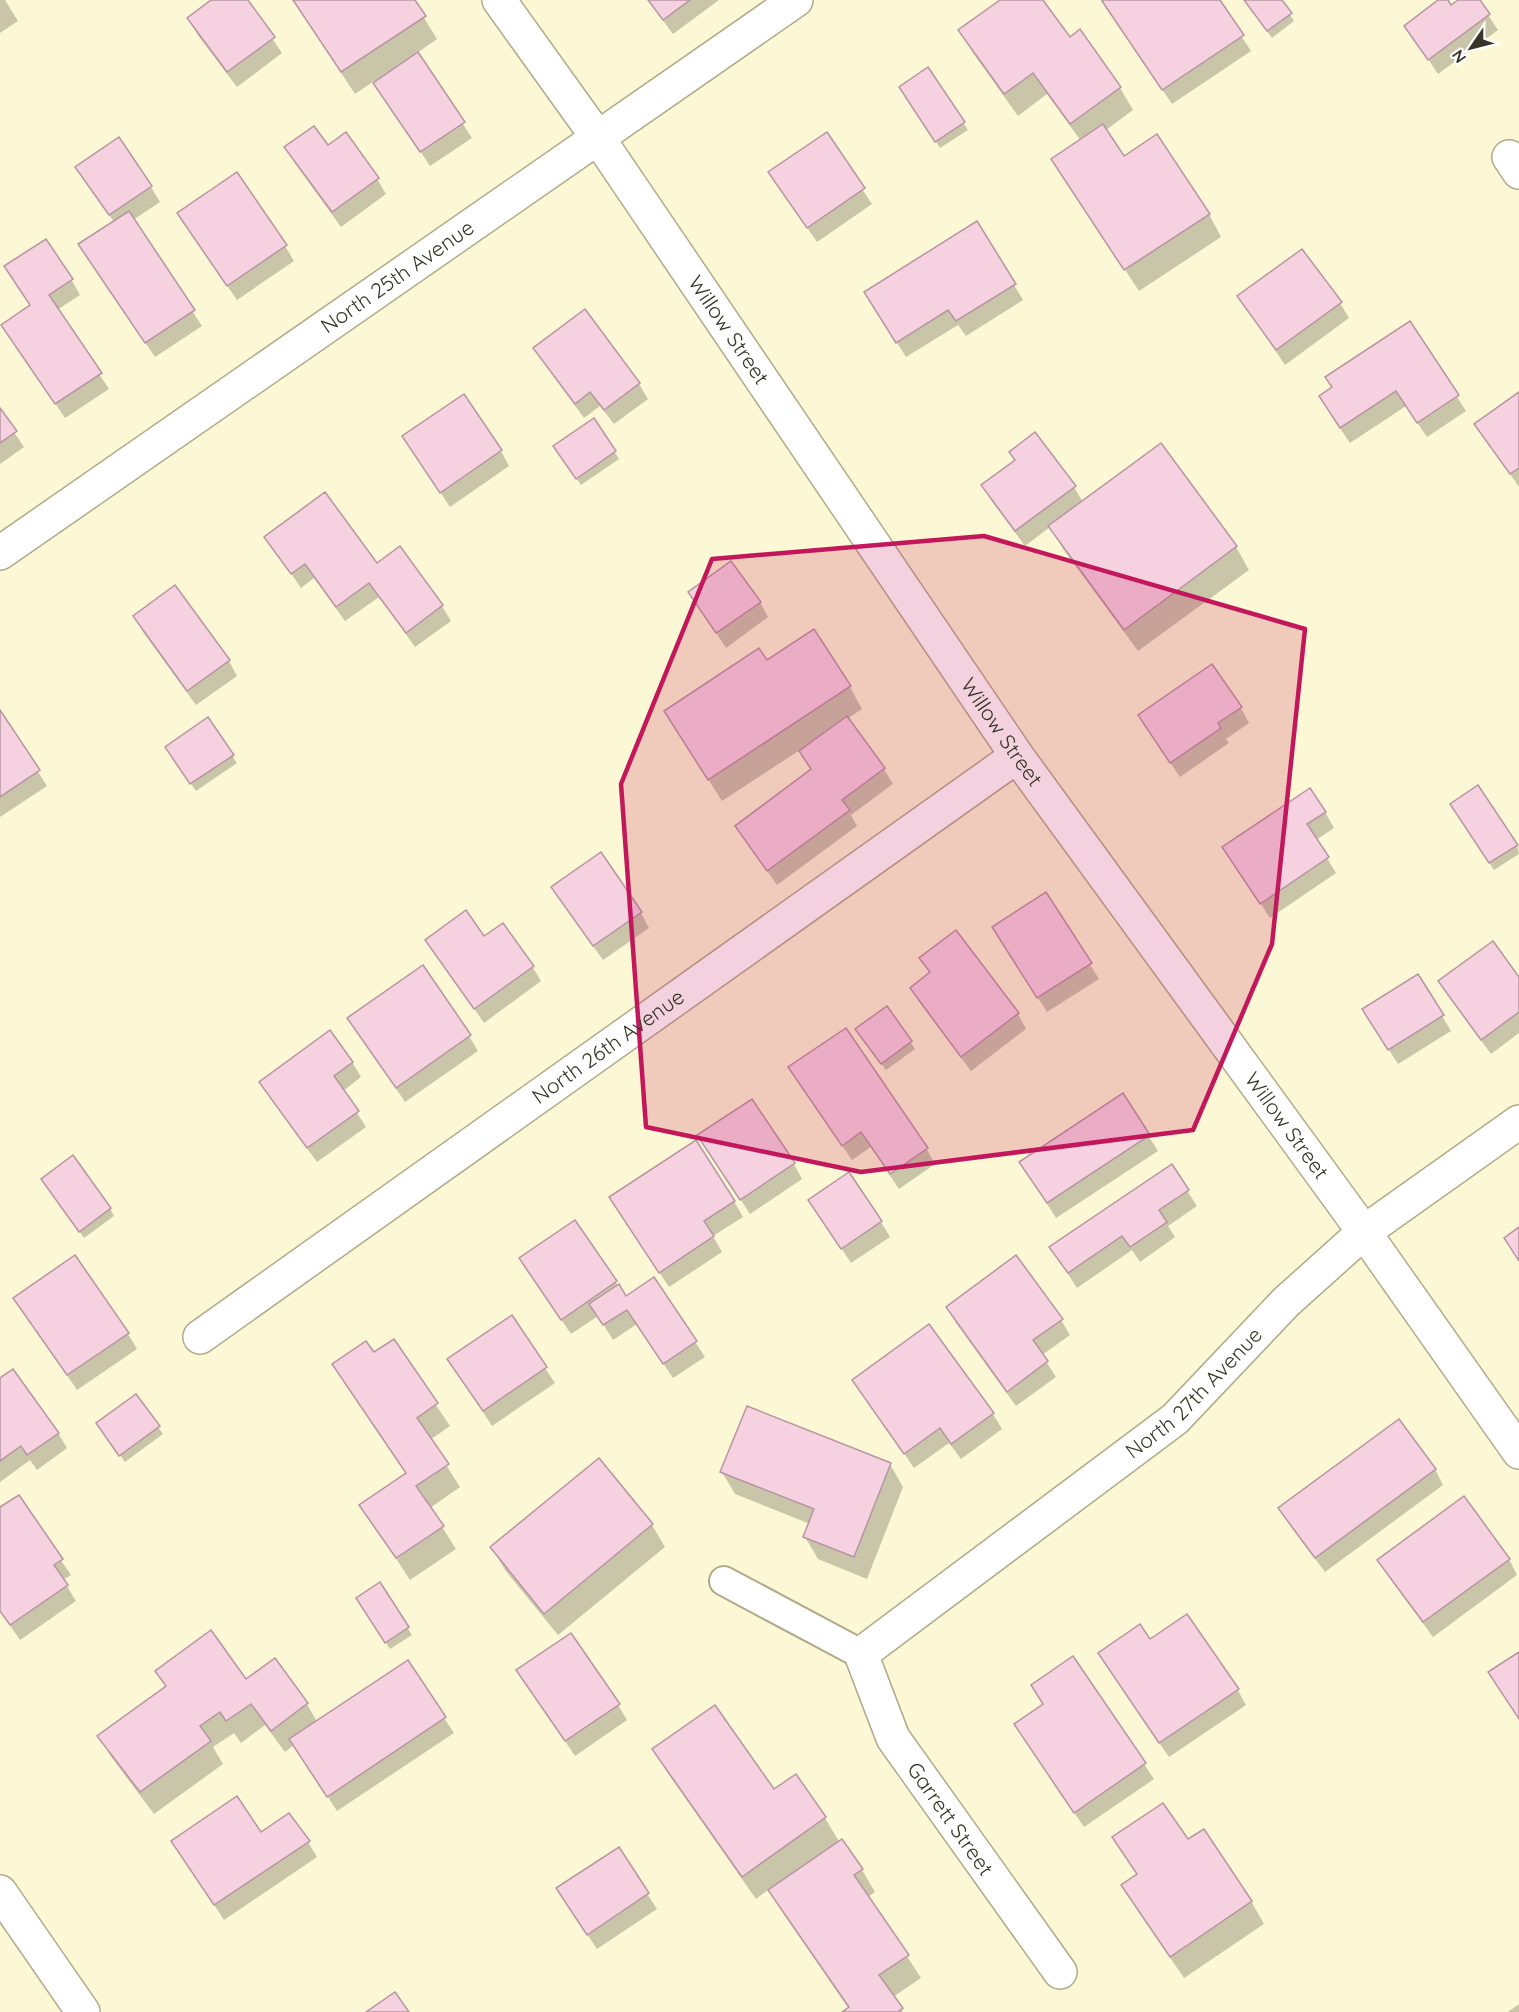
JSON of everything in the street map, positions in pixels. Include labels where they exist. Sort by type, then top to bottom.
[{"type":"street","name":"Willow Street","points":[[499,0],[598,138],[1017,756],[1364,1232],[1519,1452]]},
{"type":"street","name":"North 25th Avenue","points":[[0,553],[796,0]]},
{"type":"street","name":"North 26th Avenue","points":[[200,1337],[1017,756]]},
{"type":"street","name":"North 27th Avenue","points":[[861,1654],[1175,1419],[1287,1302],[1364,1232],[1519,1122]]},
{"type":"street","name":"Garrett Street","points":[[861,1654],[893,1738],[1060,1972]]},
{"type":"street","points":[[0,1892],[83,2012]]},
{"type":"lane","points":[[724,1581],[861,1654]]},
{"type":"highlighted area","points":[[984,536],[1305,629],[1272,944],[1193,1130],[861,1172],[646,1127],[621,784],[712,559]]},
{"type":"building","points":[[211,0],[248,0],[275,37],[227,72],[187,18]]},
{"type":"building","points":[[293,0],[415,0],[426,16],[341,72]]},
{"type":"building","points":[[648,0],[690,0],[663,20]]},
{"type":"building","points":[[1000,0],[1043,0],[1070,37],[1080,29],[1121,87],[1070,124],[1033,73],[1004,94],[958,30]]},
{"type":"building","points":[[1220,0],[1244,35],[1162,90],[1102,1]]},
{"type":"building","points":[[1244,0],[1282,0],[1292,13],[1267,31]]},
{"type":"building","points":[[1438,0],[1448,0],[1451,5],[1458,0],[1480,0],[1490,14],[1428,60],[1404,26]]},
{"type":"building","points":[[418,52],[465,122],[420,152],[373,83]]},
{"type":"building","points":[[928,67],[965,122],[935,142],[899,87]]},
{"type":"building","points":[[1103,124],[1124,156],[1157,134],[1210,214],[1124,270],[1051,159]]},
{"type":"building","points":[[314,126],[328,145],[346,132],[379,178],[332,212],[284,147]]},
{"type":"building","points":[[827,132],[865,188],[807,228],[768,172]]},
{"type":"building","points":[[119,137],[152,186],[109,215],[75,167]]},
{"type":"building","points":[[237,172],[287,245],[227,286],[177,213]]},
{"type":"building","points":[[129,211],[195,310],[145,343],[78,244]]},
{"type":"building","points":[[977,221],[1016,284],[956,321],[948,310],[896,343],[864,292]]},
{"type":"building","points":[[46,239],[73,279],[49,295],[102,373],[55,404],[1,325],[30,305],[4,266]]},
{"type":"building","points":[[1302,249],[1342,302],[1276,350],[1237,296]]},
{"type":"building","points":[[585,309],[640,383],[604,410],[590,392],[575,404],[533,348]]},
{"type":"building","points":[[1410,321],[1459,395],[1417,423],[1396,391],[1340,428],[1319,396],[1332,387],[1325,377]]},
{"type":"building","points":[[1519,392],[1519,468],[1510,474],[1474,424]]},
{"type":"building","points":[[464,394],[502,450],[440,493],[402,436]]},
{"type":"building","points":[[0,408],[17,431],[0,443]]},
{"type":"building","points":[[594,418],[616,451],[576,479],[553,446]]},
{"type":"building","points":[[1035,432],[1076,486],[1015,531],[981,485],[1015,460],[1009,452]]},
{"type":"building","points":[[1161,443],[1237,546],[1124,630],[1048,526]]},
{"type":"building","points":[[325,492],[377,563],[400,546],[443,605],[406,633],[369,583],[336,607],[305,564],[291,574],[264,537]]},
{"type":"building","points":[[731,561],[761,602],[716,633],[688,592]]},
{"type":"building","points":[[175,585],[230,660],[187,691],[133,616]]},
{"type":"building","points":[[814,629],[851,686],[708,780],[664,711],[759,648],[767,660]]},
{"type":"building","points":[[1212,664],[1242,707],[1218,723],[1221,728],[1170,763],[1138,715]]},
{"type":"building","points":[[0,710],[40,770],[0,797]]},
{"type":"building","points":[[847,716],[885,768],[842,800],[850,810],[767,871],[735,826],[811,769],[799,751]]},
{"type":"building","points":[[208,717],[234,755],[190,784],[165,747]]},
{"type":"building","points":[[1478,785],[1518,845],[1489,863],[1450,804]]},
{"type":"building","points":[[1310,788],[1326,812],[1307,824],[1329,857],[1260,904],[1222,847]]},
{"type":"building","points":[[601,852],[642,912],[593,946],[551,887]]},
{"type":"building","points":[[1046,892],[1092,963],[1037,998],[992,927]]},
{"type":"building","points":[[466,910],[484,936],[503,923],[534,966],[474,1009],[425,940]]},
{"type":"building","points":[[956,930],[1019,1013],[961,1057],[910,988],[930,972],[919,958]]},
{"type":"building","points":[[1493,941],[1519,977],[1519,1012],[1481,1040],[1438,981]]},
{"type":"building","points":[[423,965],[471,1035],[396,1088],[347,1018]]},
{"type":"building","points":[[1418,974],[1444,1015],[1388,1050],[1362,1009]]},
{"type":"building","points":[[887,1006],[912,1041],[881,1064],[855,1029]]},
{"type":"building","points":[[846,1028],[928,1148],[890,1174],[861,1132],[842,1146],[788,1067]]},
{"type":"building","points":[[330,1030],[353,1062],[334,1076],[359,1111],[307,1148],[259,1082]]},
{"type":"building","points":[[1123,1093],[1150,1135],[1047,1203],[1019,1162]]},
{"type":"building","points":[[752,1099],[795,1163],[740,1200],[697,1135]]},
{"type":"building","points":[[696,1140],[735,1201],[704,1221],[714,1236],[659,1273],[609,1197]]},
{"type":"building","points":[[73,1155],[111,1208],[79,1232],[41,1179]]},
{"type":"building","points":[[1172,1164],[1189,1190],[1159,1210],[1167,1222],[1130,1247],[1122,1236],[1068,1273],[1049,1247]]},
{"type":"building","points":[[849,1172],[882,1221],[841,1249],[808,1200]]},
{"type":"building","points":[[575,1220],[617,1281],[561,1320],[519,1258]]},
{"type":"building","points":[[1519,1227],[1519,1261],[1504,1238]]},
{"type":"building","points":[[75,1255],[129,1333],[67,1375],[13,1298]]},
{"type":"building","points":[[1016,1255],[1063,1319],[1033,1340],[1048,1361],[1007,1392],[946,1307]]},
{"type":"building","points":[[654,1277],[697,1341],[663,1364],[627,1310],[603,1325],[589,1304],[619,1284],[626,1296]]},
{"type":"building","points":[[512,1315],[547,1367],[483,1411],[447,1359]]},
{"type":"building","points":[[929,1324],[994,1413],[951,1444],[940,1428],[904,1454],[852,1380]]},
{"type":"building","points":[[394,1339],[438,1403],[417,1418],[449,1464],[416,1486],[444,1526],[396,1558],[359,1505],[406,1473],[332,1364],[366,1341],[374,1352]]},
{"type":"building","points":[[13,1369],[59,1433],[27,1455],[21,1446],[0,1461],[0,1378]]},
{"type":"building","points":[[136,1394],[160,1426],[119,1456],[96,1423]]},
{"type":"building","points":[[747,1406],[891,1463],[854,1557],[803,1537],[814,1509],[720,1472]]},
{"type":"building","points":[[1399,1419],[1436,1469],[1315,1558],[1278,1508]]},
{"type":"building","points":[[599,1458],[653,1524],[544,1614],[490,1547]]},
{"type":"building","points":[[19,1495],[63,1559],[54,1565],[68,1585],[10,1625],[0,1611],[0,1507]]},
{"type":"building","points":[[1464,1496],[1510,1559],[1423,1622],[1377,1560]]},
{"type":"building","points":[[380,1582],[409,1627],[385,1643],[356,1598]]},
{"type":"building","points":[[1187,1614],[1239,1689],[1159,1743],[1098,1653],[1140,1624],[1150,1639]]},
{"type":"building","points":[[211,1630],[246,1679],[275,1658],[308,1703],[271,1731],[251,1704],[226,1721],[220,1712],[200,1726],[211,1741],[140,1792],[97,1736],[166,1686],[155,1671]]},
{"type":"building","points":[[571,1633],[620,1704],[565,1741],[516,1670]]},
{"type":"building","points":[[1519,1652],[1519,1719],[1488,1672]]},
{"type":"building","points":[[1073,1656],[1146,1763],[1074,1813],[1014,1724],[1043,1704],[1031,1685]]},
{"type":"building","points":[[408,1660],[446,1717],[327,1797],[289,1739]]},
{"type":"building","points":[[715,1705],[774,1789],[796,1774],[826,1817],[742,1877],[652,1749]]},
{"type":"building","points":[[237,1796],[261,1832],[289,1813],[310,1841],[214,1905],[171,1841]]},
{"type":"building","points":[[1163,1803],[1188,1839],[1204,1829],[1252,1901],[1170,1957],[1121,1885],[1137,1874],[1112,1837]]},
{"type":"building","points":[[842,1839],[863,1869],[854,1875],[909,1955],[879,1975],[903,2008],[898,2012],[842,2012],[849,2007],[768,1890]]},
{"type":"building","points":[[619,1847],[649,1893],[587,1935],[556,1888]]},
{"type":"building","points":[[395,1992],[409,2012],[366,2012]]}]
